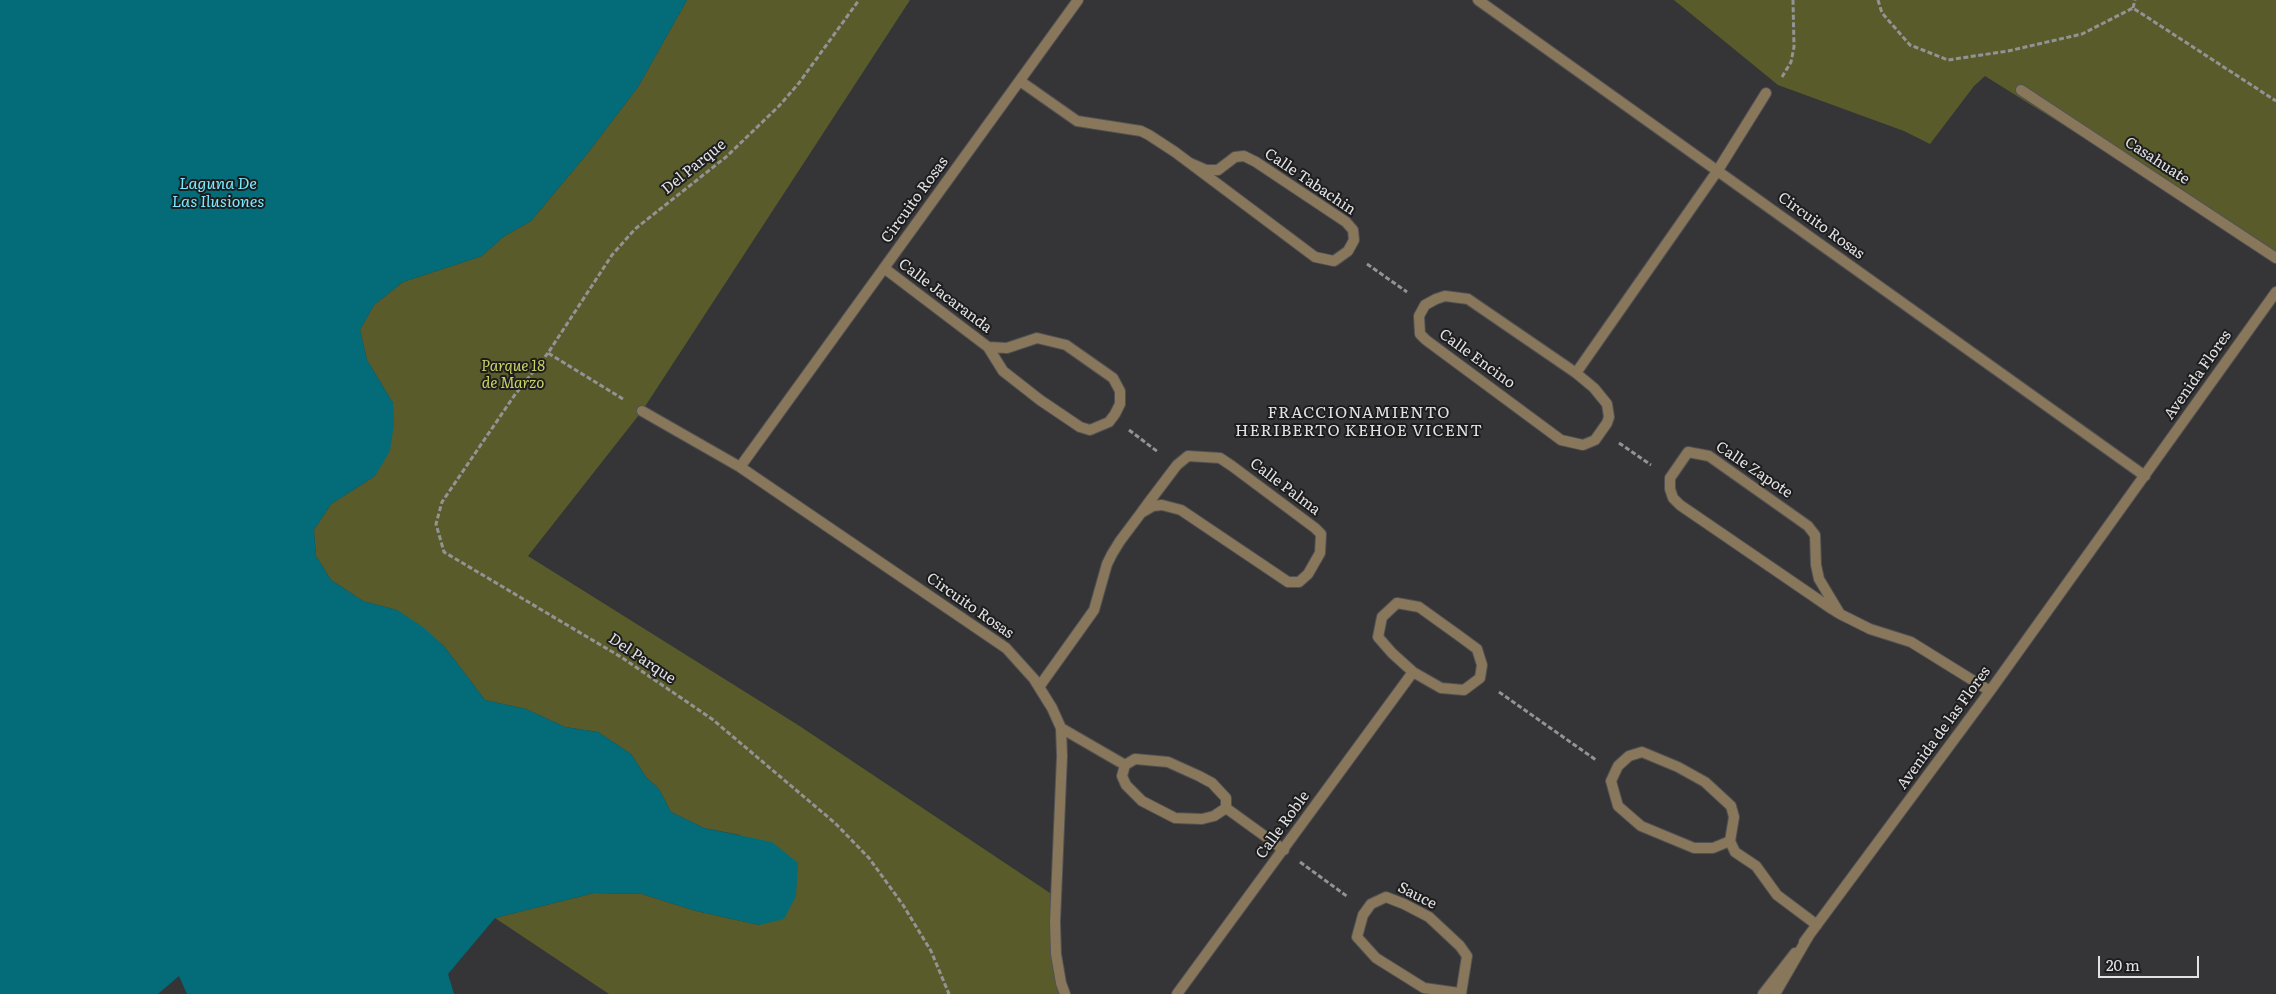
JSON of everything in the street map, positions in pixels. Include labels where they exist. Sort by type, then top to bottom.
[{"type":"street","name":"Circuito Rosas","points":[[740,467],[1078,0]]},
{"type":"street","name":"Circuito Rosas","points":[[1478,0],[2145,476]]},
{"type":"street","name":"Calle Tabachin","points":[[1020,81],[1077,121],[1141,131],[1190,163],[1315,257],[1334,262],[1348,251],[1354,240],[1353,230],[1346,222],[1244,156],[1235,157],[1218,170],[1206,170],[1190,163]]},
{"type":"street","name":"Casahuate","points":[[2020,90],[2276,258]]},
{"type":"street","points":[[1576,372],[1718,170],[1766,94]]},
{"type":"street","name":"Calle Jacaranda","points":[[884,268],[988,348],[1003,371],[1040,400],[1080,427],[1090,430],[1109,422],[1120,404],[1120,391],[1113,378],[1066,345],[1037,338],[1008,348],[988,348]]},
{"type":"street","name":"Avenida Flores","points":[[2145,476],[2276,292]]},
{"type":"street","points":[[1425,305],[1445,296],[1468,299],[1576,372],[1594,388],[1607,404],[1609,417],[1602,431]]},
{"type":"street","name":"Calle Encino","points":[[1425,305],[1419,316],[1419,328],[1420,334],[1426,340],[1561,440],[1583,445],[1595,440],[1602,431]]},
{"type":"street","name":"Circuito Rosas","points":[[642,411],[740,467],[1006,648],[1039,687],[1052,708],[1061,728],[1062,756],[1055,922],[1056,954],[1065,994]]},
{"type":"street","name":"Calle Zapote","points":[[1670,478],[1688,452],[1709,456],[1808,526],[1815,535],[1815,556],[1819,579],[1840,614]]},
{"type":"street","name":"Calle Palma","points":[[1141,513],[1153,506],[1162,505],[1182,510],[1278,578],[1288,582],[1299,582],[1316,563],[1322,540],[1321,534],[1220,458],[1188,456],[1176,465]]},
{"type":"street","points":[[1039,687],[1094,610],[1107,564],[1176,465]]},
{"type":"street","name":"Avenida de las Flores","points":[[1763,994],[1817,925],[1990,691],[2145,476]]},
{"type":"street","points":[[1670,478],[1670,489],[1673,498],[1680,505],[1840,614],[1870,629],[1912,642],[1990,691]]},
{"type":"street","points":[[1398,603],[1419,607],[1477,649],[1482,665],[1480,678],[1464,690],[1441,688],[1413,672],[1378,637],[1382,617],[1398,603]]},
{"type":"street","name":"Calle Roble","points":[[1177,994],[1413,672]]},
{"type":"street","points":[[1061,728],[1125,765]]},
{"type":"street","points":[[1730,841],[1713,848],[1694,848],[1641,826],[1618,806],[1611,781],[1618,766],[1629,756],[1642,752],[1678,767],[1705,782],[1731,806],[1734,817],[1730,841],[1735,852],[1756,866],[1776,895],[1817,925]]},
{"type":"street","points":[[1135,759],[1168,762],[1183,768],[1212,783],[1226,798],[1226,808],[1214,816],[1186,820],[1162,812],[1142,802],[1126,785],[1122,776],[1125,765],[1135,759]]},
{"type":"street","points":[[1226,808],[1284,850]]},
{"type":"street","name":"Sauce","points":[[1386,897],[1429,917],[1460,946],[1467,956],[1460,993],[1424,988],[1376,958],[1357,937],[1358,926],[1371,904],[1386,897]]},
{"type":"street","points":[[1775,994],[1808,936]]},
{"type":"path","name":"Del Parque","points":[[859,0],[799,83],[779,106],[726,157],[635,229],[612,255],[548,353],[514,396],[442,502],[436,524],[444,552],[621,657],[712,720],[835,823],[869,858],[903,905],[931,951],[949,994]]},
{"type":"path","points":[[1766,94],[1786,73],[1791,62],[1794,47],[1793,0]]},
{"type":"path","points":[[1878,0],[1882,13],[1910,45],[1948,60],[2008,51],[2082,34],[2133,8],[2135,0]]},
{"type":"path","points":[[2133,8],[2276,101]]},
{"type":"path","points":[[1348,251],[1425,305]]},
{"type":"path","points":[[548,353],[642,411]]},
{"type":"path","points":[[1112,418],[1176,465]]},
{"type":"path","points":[[1602,431],[1670,478]]},
{"type":"path","points":[[1480,678],[1615,773]]},
{"type":"path","points":[[1284,850],[1366,911]]},
{"type":"green space","name":"Parque 18 de Marzo","points":[[687,0],[910,0],[642,411],[528,556],[798,725],[1056,897],[1055,922],[1065,994],[609,994],[495,918],[594,893],[642,894],[696,911],[759,925],[740,835],[704,828],[671,812],[659,789],[646,777],[631,754],[598,732],[565,727],[526,709],[485,700],[444,646],[397,610],[363,601],[331,580],[316,556],[314,530],[331,504],[375,476],[393,403],[367,360],[360,330],[374,305],[403,282],[482,256],[503,237],[531,221],[587,154],[638,87]]},
{"type":"green space","points":[[1674,0],[2276,0],[2276,258],[1985,76],[1974,86],[1930,144],[1904,131],[1778,85]]},
{"type":"water","name":"Laguna De Las Ilusiones","points":[[0,0],[687,0],[638,87],[587,154],[531,221],[503,237],[482,256],[403,282],[374,305],[360,330],[367,360],[393,403],[394,424],[390,451],[375,476],[331,504],[314,530],[316,556],[331,580],[363,601],[397,610],[423,627],[444,646],[485,700],[526,709],[565,727],[598,732],[631,754],[646,777],[659,789],[671,812],[704,828],[772,842],[798,863],[796,896],[784,919],[759,925],[696,911],[642,894],[594,893],[495,918],[448,974],[454,994],[187,994],[179,976],[158,994],[0,994]]},
{"type":"district","name":"FRACCIONAMIENTO HERIBERTO KEHOE VICENT","points":[[1359,422]]}]
